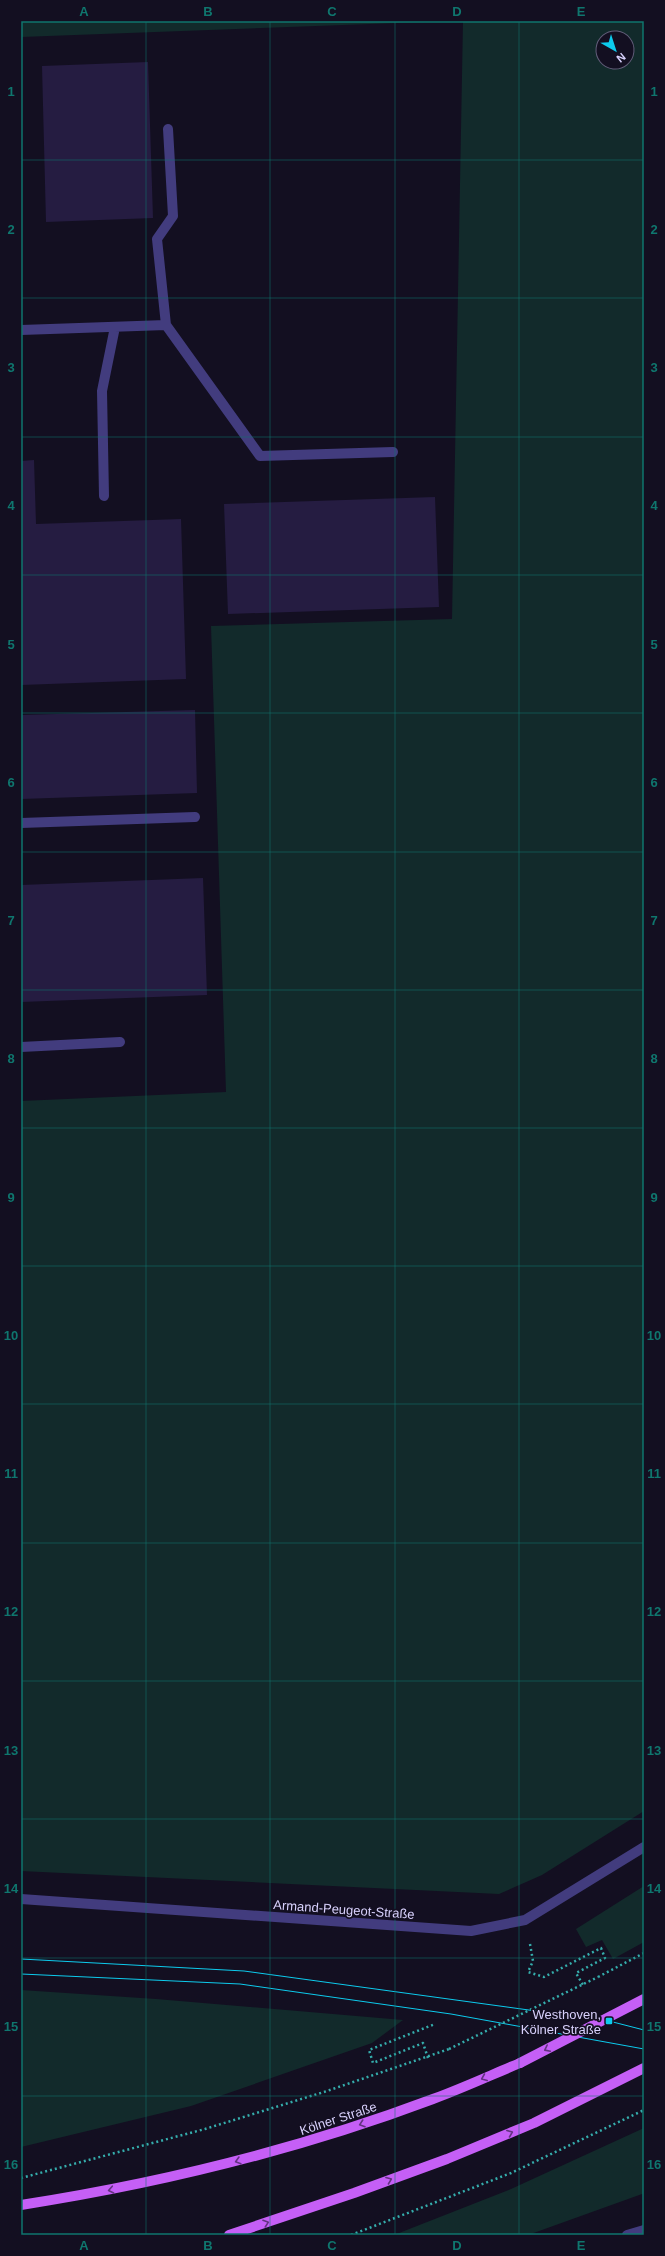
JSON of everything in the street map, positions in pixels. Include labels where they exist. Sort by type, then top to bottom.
[{"type":"main road","name":"Kölner Straße","points":[[21,2205],[109,2191],[216,2167],[358,2126],[435,2099],[520,2063],[644,1999]]},
{"type":"main road","points":[[229,2235],[354,2194],[447,2159],[534,2122],[619,2082],[644,2068]]},
{"type":"street","points":[[168,129],[174,216],[157,239],[166,325],[260,456],[393,452]]},
{"type":"street","points":[[21,330],[166,325]]},
{"type":"street","points":[[104,496],[102,391],[115,327]]},
{"type":"street","points":[[21,823],[195,817]]},
{"type":"street","points":[[21,1047],[120,1042]]},
{"type":"street","name":"Armand-Peugeot-Straße","points":[[21,1899],[471,1931],[525,1920],[644,1848]]},
{"type":"street","points":[[627,2235],[644,2230]]},
{"type":"path","points":[[525,1920],[533,1961],[528,1972],[544,1977],[601,1948],[605,1958],[576,1973],[583,1985]]},
{"type":"path","points":[[21,2178],[205,2129],[428,2058],[598,1978],[644,1953]]},
{"type":"path","points":[[428,2058],[423,2043],[373,2063],[369,2050],[435,2024]]},
{"type":"path","points":[[351,2235],[511,2173],[644,2110]]},
{"type":"green space","points":[[21,21],[453,21],[21,37]]},
{"type":"green space","points":[[463,21],[644,21],[644,1811],[542,1875],[499,1894],[21,1871],[21,1101],[226,1092],[211,626],[452,619]]},
{"type":"green space","points":[[644,1886],[644,1942],[613,1959],[602,1940],[586,1947],[576,1929]]},
{"type":"green space","points":[[21,1990],[156,1999],[403,2020],[372,2043],[191,2106],[21,2147]]},
{"type":"green space","points":[[644,2128],[644,2193],[642,2194],[528,2235],[394,2235],[511,2189]]},
{"type":"building","points":[[148,62],[153,218],[46,222],[42,66]]},
{"type":"building","points":[[34,460],[36,524],[181,519],[186,679],[21,685],[21,461]]},
{"type":"building","points":[[435,497],[439,607],[228,614],[224,504]]},
{"type":"building","points":[[195,710],[197,793],[21,799],[21,715]]},
{"type":"building","points":[[203,878],[207,995],[21,1002],[21,885]]},
{"type":"tram line","points":[[21,1959],[244,1971],[609,2021],[644,2030]]},
{"type":"tram line","points":[[21,1974],[240,1984],[451,2014],[644,2049]]},
{"type":"place","name":"Westhoven, Kölner Straße","points":[[609,2021]]}]
